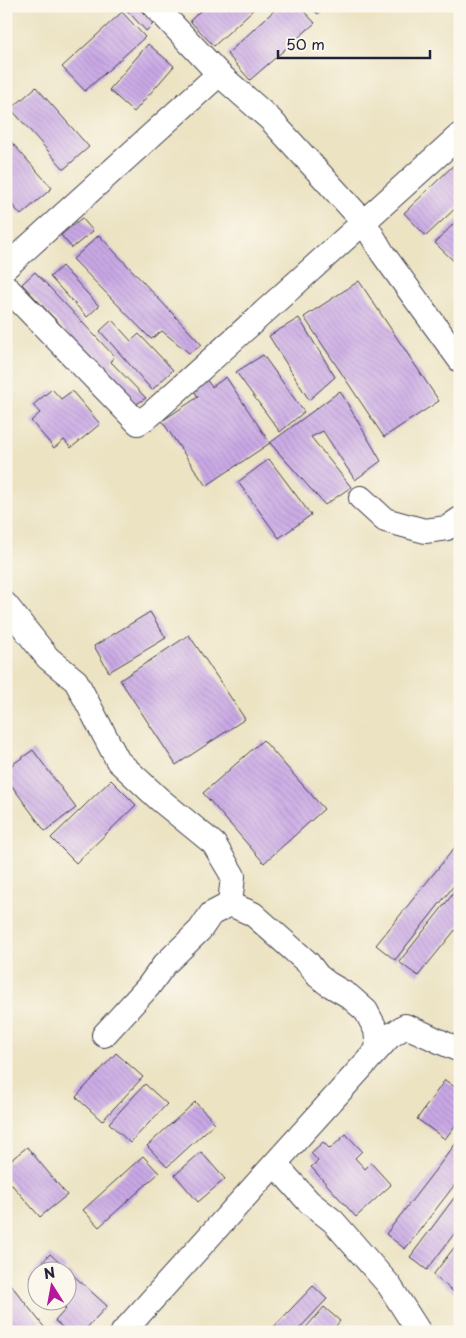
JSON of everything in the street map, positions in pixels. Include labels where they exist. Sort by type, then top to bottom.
[{"type":"street","points":[[156,6],[219,74],[270,118],[364,222],[383,254],[460,360]]},
{"type":"street","points":[[6,267],[219,74]]},
{"type":"street","points":[[6,287],[138,423],[150,415],[460,135]]},
{"type":"street","points":[[361,498],[385,520],[425,531],[448,528],[460,519]]},
{"type":"street","points":[[6,605],[48,658],[76,681],[118,761],[159,799],[214,844],[233,876],[230,904]]},
{"type":"street","points":[[104,1035],[148,987],[164,965],[200,930],[211,914],[230,904]]},
{"type":"street","points":[[230,904],[253,914],[308,963],[318,976],[349,996],[366,1011],[376,1030],[378,1050]]},
{"type":"street","points":[[123,1332],[389,1037],[405,1026],[460,1050]]},
{"type":"street","points":[[275,1164],[309,1202],[333,1221],[389,1285],[419,1332]]},
{"type":"building","points":[[123,6],[137,6],[153,24],[146,31]]},
{"type":"building","points":[[205,6],[257,6],[214,46],[190,21]]},
{"type":"building","points":[[279,6],[299,6],[315,23],[250,80],[227,54]]},
{"type":"building","points":[[310,6],[327,6],[318,14]]},
{"type":"building","points":[[122,12],[145,37],[85,91],[62,67]]},
{"type":"building","points":[[148,44],[174,66],[134,112],[109,90]]},
{"type":"building","points":[[36,87],[89,147],[64,169],[11,109]]},
{"type":"building","points":[[6,136],[52,188],[21,215],[6,198]]},
{"type":"building","points":[[460,159],[460,204],[426,236],[404,213]]},
{"type":"building","points":[[460,217],[460,267],[435,243]]},
{"type":"building","points":[[82,218],[93,231],[72,248],[61,235]]},
{"type":"building","points":[[99,235],[202,345],[189,353],[162,331],[151,339],[73,259]]},
{"type":"building","points":[[62,266],[99,306],[87,317],[50,277]]},
{"type":"building","points":[[35,272],[114,356],[111,362],[146,398],[135,405],[22,284]]},
{"type":"building","points":[[359,281],[439,401],[384,437],[304,317]]},
{"type":"building","points":[[299,318],[335,377],[309,400],[269,336]]},
{"type":"building","points":[[112,320],[131,341],[139,334],[173,370],[152,390],[100,331]]},
{"type":"building","points":[[263,355],[304,412],[280,432],[236,372]]},
{"type":"building","points":[[226,377],[270,443],[206,486],[162,421],[198,397],[192,387],[205,378],[212,387]]},
{"type":"building","points":[[52,389],[61,399],[72,391],[100,424],[71,448],[64,440],[54,448],[31,421],[40,413],[33,405]]},
{"type":"building","points":[[340,391],[381,461],[355,480],[323,431],[311,437],[351,487],[325,505],[270,443]]},
{"type":"building","points":[[269,459],[311,515],[279,538],[238,482]]},
{"type":"building","points":[[150,612],[166,638],[109,672],[94,646]]},
{"type":"building","points":[[189,635],[245,719],[176,765],[120,680]]},
{"type":"building","points":[[263,740],[324,809],[264,863],[203,793]]},
{"type":"building","points":[[33,750],[76,808],[45,831],[6,778],[6,769]]},
{"type":"building","points":[[111,780],[136,805],[76,863],[51,838]]},
{"type":"building","points":[[460,841],[460,878],[395,960],[376,945]]},
{"type":"building","points":[[460,885],[460,924],[418,976],[399,962]]},
{"type":"building","points":[[116,1053],[143,1077],[102,1121],[76,1097]]},
{"type":"building","points":[[445,1080],[460,1091],[460,1119],[445,1139],[417,1119]]},
{"type":"building","points":[[145,1084],[167,1104],[130,1143],[109,1123]]},
{"type":"building","points":[[195,1102],[215,1123],[167,1167],[147,1146]]},
{"type":"building","points":[[346,1134],[362,1151],[355,1158],[365,1169],[371,1163],[391,1185],[356,1217],[311,1167],[318,1161],[311,1153],[323,1142],[330,1149]]},
{"type":"building","points":[[460,1138],[460,1178],[405,1249],[386,1234]]},
{"type":"building","points":[[27,1147],[67,1195],[40,1217],[6,1178],[6,1164]]},
{"type":"building","points":[[201,1152],[225,1179],[198,1202],[175,1175]]},
{"type":"building","points":[[143,1156],[159,1173],[99,1227],[83,1210]]},
{"type":"building","points":[[460,1190],[460,1226],[427,1270],[410,1257]]},
{"type":"building","points":[[460,1240],[460,1285],[454,1292],[433,1275]]},
{"type":"building","points":[[50,1254],[57,1260],[45,1260]]},
{"type":"building","points":[[78,1279],[107,1306],[83,1332],[68,1332],[55,1321],[65,1310],[78,1310]]},
{"type":"building","points":[[11,1285],[28,1307],[28,1310],[31,1310],[48,1332],[10,1332],[6,1327],[6,1289]]},
{"type":"building","points":[[313,1286],[327,1299],[296,1332],[269,1332]]},
{"type":"building","points":[[324,1307],[340,1321],[331,1332],[302,1332]]}]
